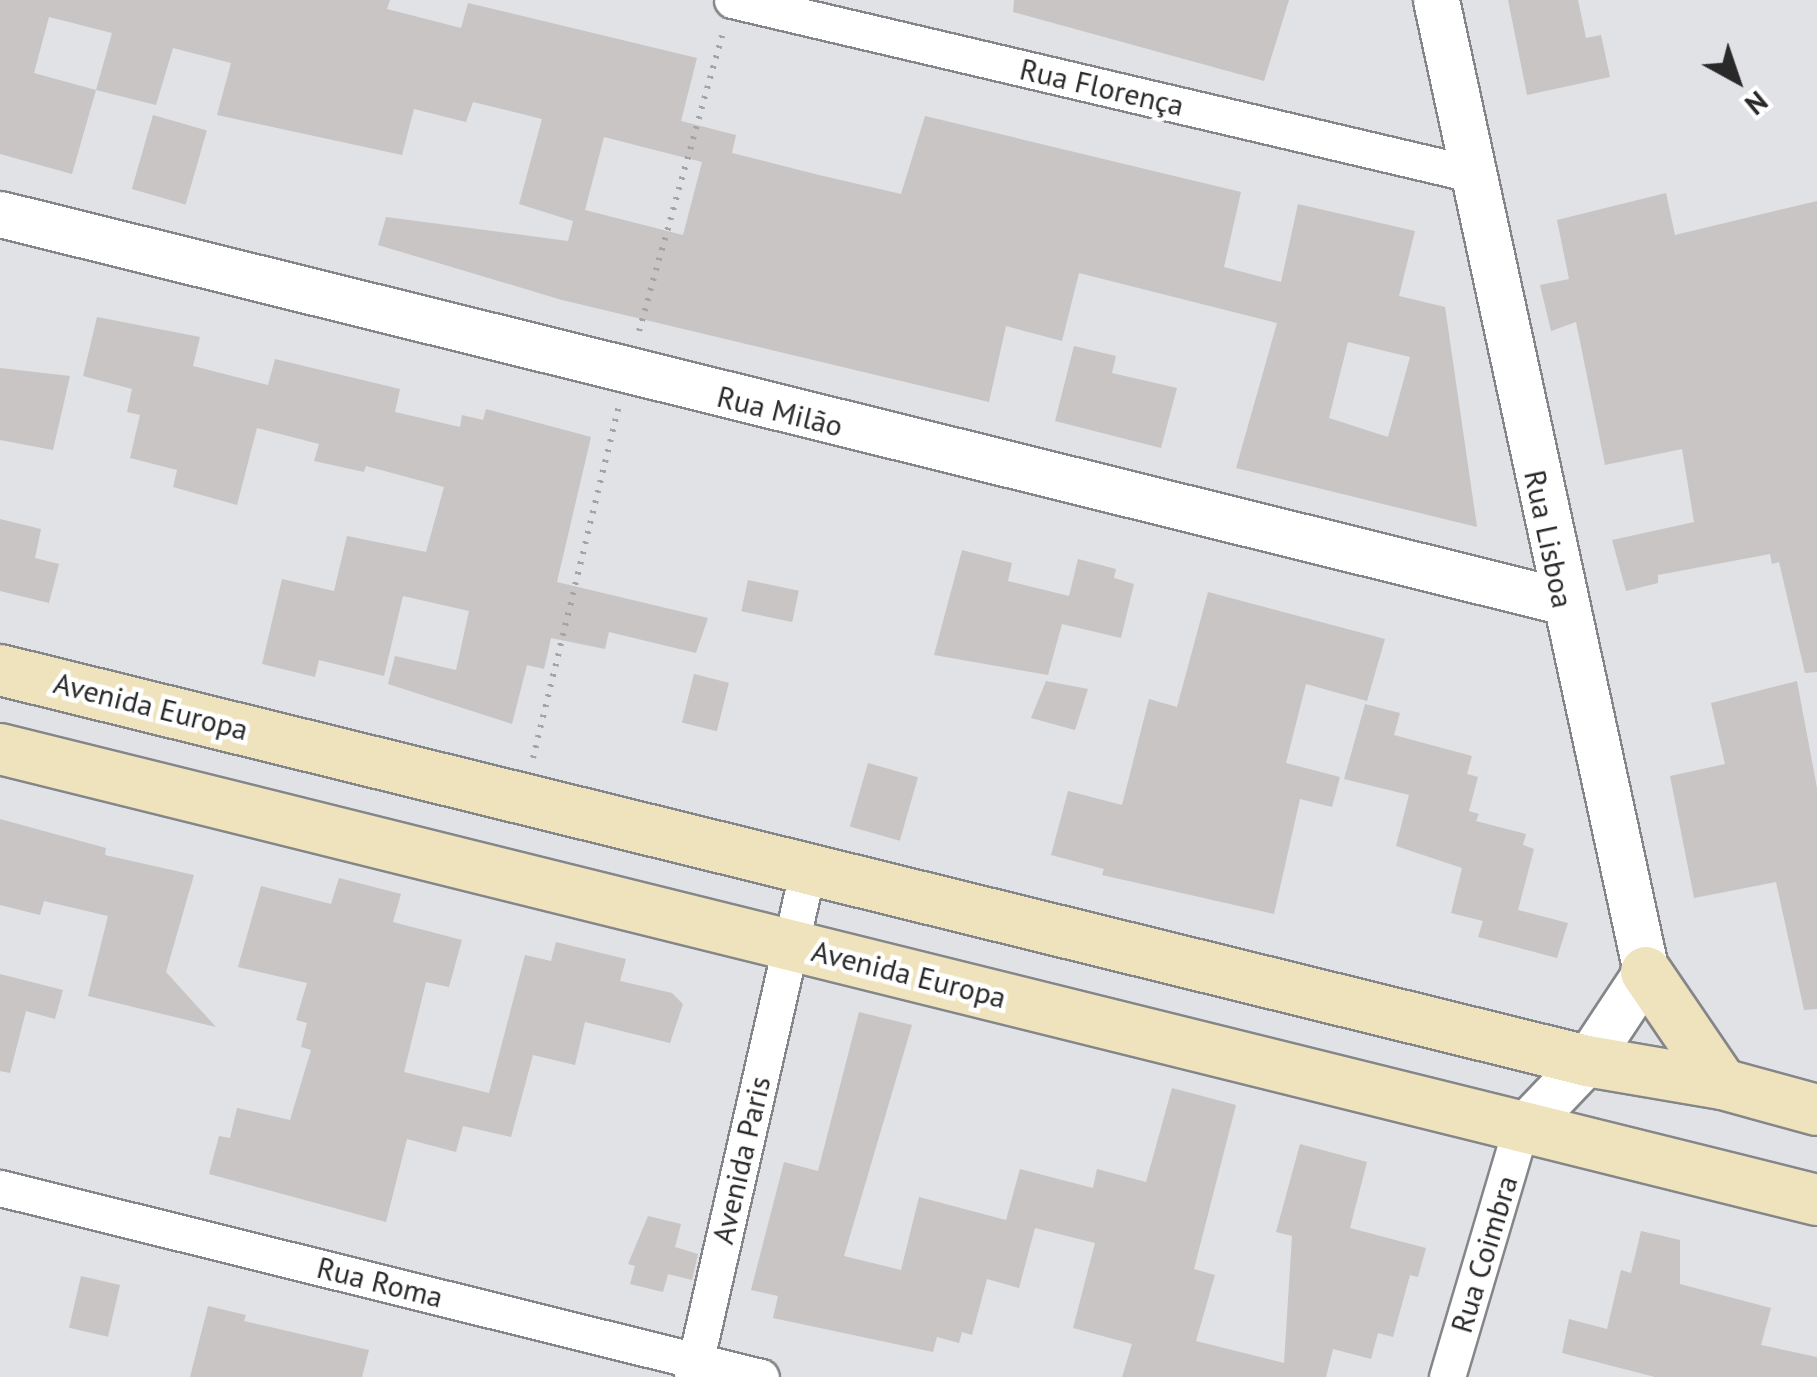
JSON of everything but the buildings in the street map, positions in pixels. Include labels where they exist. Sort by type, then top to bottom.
[{"type":"main road","name":"Avenida Europa","points":[[0,670],[1587,1061],[1722,1084],[1817,1110]]},
{"type":"main road","name":"Avenida Europa","points":[[0,749],[790,943],[1520,1131],[1817,1200]]},
{"type":"main road","points":[[1646,972],[1722,1084]]},
{"type":"street","name":"Rua Florença","points":[[732,0],[1472,174]]},
{"type":"street","name":"Rua Lisboa","points":[[1436,0],[1562,601],[1646,972]]},
{"type":"street","name":"Rua Milão","points":[[0,214],[1562,601]]},
{"type":"street","name":"Avenida Paris","points":[[694,1369],[808,868]]},
{"type":"street","points":[[1520,1131],[1587,1061],[1646,972]]},
{"type":"street","name":"Rua Coimbra","points":[[1447,1377],[1520,1131]]},
{"type":"street","name":"Rua Roma","points":[[0,1188],[694,1369],[761,1377]]}]
